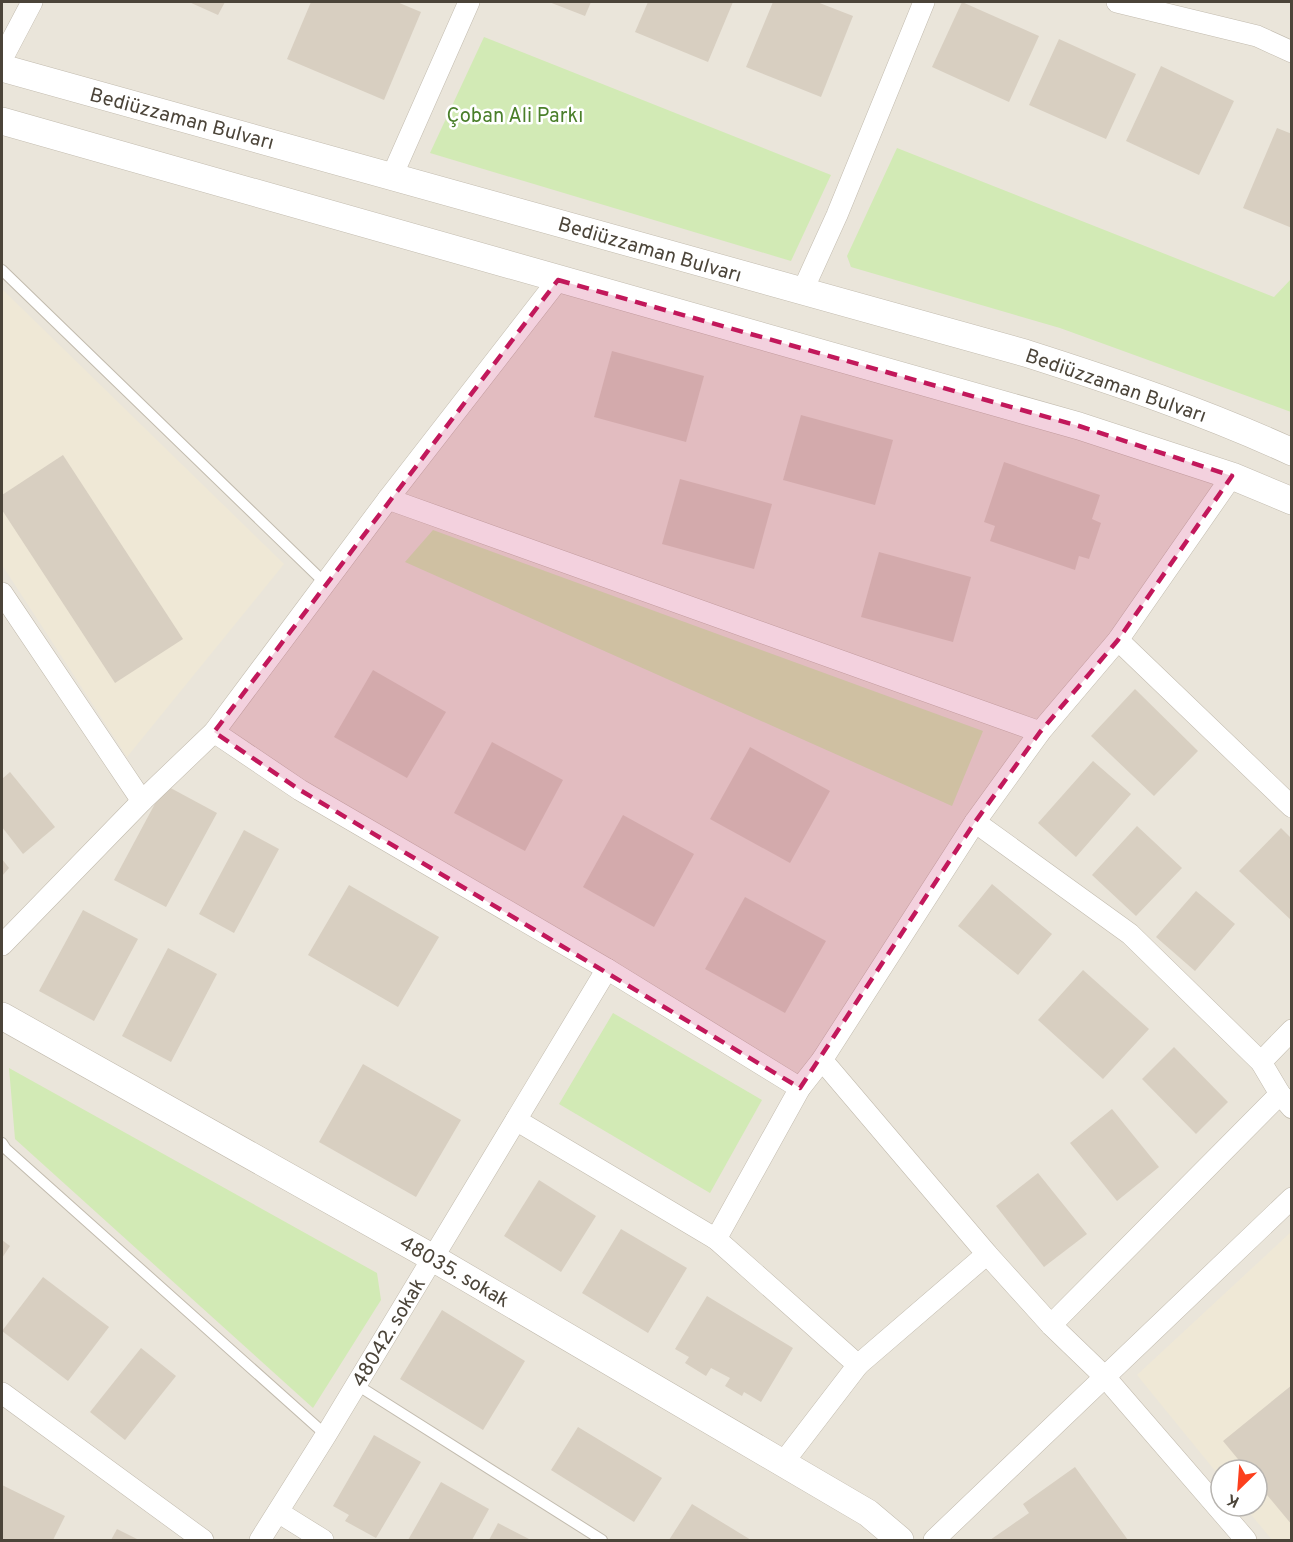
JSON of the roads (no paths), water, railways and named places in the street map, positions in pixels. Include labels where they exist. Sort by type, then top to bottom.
[{"type":"street","points":[[2,59],[32,2]]},
{"type":"street","points":[[392,176],[469,2]]},
{"type":"street","points":[[802,292],[837,215],[924,2]]},
{"type":"street","points":[[1117,2],[1257,36],[1292,52]]},
{"type":"street","name":"Bediüzzaman Bulvarı","points":[[2,68],[1025,353],[1140,390],[1256,435],[1292,452]]},
{"type":"street","points":[[2,122],[1078,426],[1232,476],[1292,501]]},
{"type":"street","points":[[2,945],[142,801],[214,732],[388,499],[558,280]]},
{"type":"street","points":[[716,1239],[800,1088],[822,1060],[975,822],[1040,732],[1118,640],[1232,476]]},
{"type":"street","points":[[388,499],[1040,732]]},
{"type":"street","points":[[2,593],[142,801]]},
{"type":"street","points":[[1118,640],[1292,807]]},
{"type":"street","points":[[214,732],[300,790],[607,969],[800,1088]]},
{"type":"street","points":[[975,822],[1130,934],[1261,1062],[1286,1101],[1051,1325]]},
{"type":"street","name":"48042. sokak","points":[[260,1540],[357,1385],[607,969]]},
{"type":"street","name":"48035. sokak","points":[[2,1016],[433,1258],[868,1513],[900,1540]]},
{"type":"street","points":[[1261,1062],[1292,1030]]},
{"type":"street","points":[[822,1060],[987,1254],[1051,1325],[1105,1377],[1246,1540]]},
{"type":"street","points":[[516,1120],[716,1239],[858,1365]]},
{"type":"street","points":[[934,1540],[1292,1198]]},
{"type":"street","points":[[783,1464],[858,1365],[987,1254]]},
{"type":"street","points":[[3,1399],[203,1540]]},
{"type":"street","points":[[278,1512],[323,1540]]},
{"type":"lane","points":[[2,270],[325,583]]},
{"type":"lane","points":[[2,1143],[326,1435]]},
{"type":"lane","points":[[357,1385],[602,1540]]},
{"type":"park label","name":"Çoban Ali Parkı","points":[[515,115]]}]
